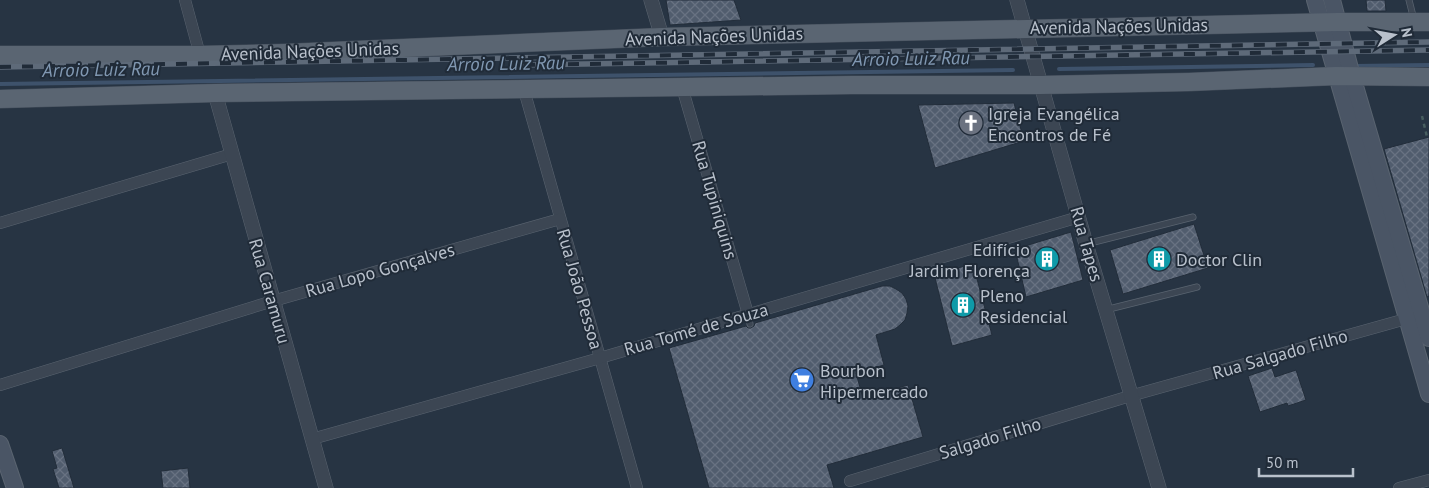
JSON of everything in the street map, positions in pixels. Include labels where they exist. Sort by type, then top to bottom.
[{"type":"main road","points":[[1315,0],[1330,22]]},
{"type":"main road","points":[[1332,0],[1330,22],[1344,76],[1390,234],[1429,338]]},
{"type":"main road","name":"Avenida Nações Unidas","points":[[0,55],[200,55],[662,37],[1026,28],[1422,22]]},
{"type":"main road","points":[[1344,76],[1373,128],[1390,234]]},
{"type":"main road","points":[[0,98],[215,93],[682,87],[1041,85],[1344,76],[1429,77]]},
{"type":"main road","points":[[1419,315],[1429,394]]},
{"type":"main road","points":[[0,444],[15,488]]},
{"type":"street","points":[[185,0],[200,55]]},
{"type":"street","points":[[651,0],[662,37]]},
{"type":"street","name":"Rua Tapes","points":[[1017,0],[1130,396],[1159,488]]},
{"type":"street","name":"Rua Tupiniquins","points":[[682,87],[749,319]]},
{"type":"street","name":"Rua João Pessoa","points":[[524,90],[637,488]]},
{"type":"street","name":"Rua Caramuru","points":[[215,93],[326,488]]},
{"type":"street","points":[[0,223],[232,154]]},
{"type":"street","name":"Rua Tomé de Souza","points":[[312,439],[600,358],[749,319],[1079,217]]},
{"type":"street","name":"Rua Lopo Gonçalves","points":[[0,385],[273,301],[560,219]]},
{"type":"street","name":"Rua Salgado Filho","points":[[1130,396],[1419,315]]},
{"type":"street","name":"Salgado Filho","points":[[850,481],[1130,396]]},
{"type":"street","points":[[1399,488],[1429,480]]},
{"type":"lane","points":[[1409,0],[1422,22]]},
{"type":"lane","points":[[1086,244],[1192,217]]},
{"type":"lane","points":[[1105,310],[1197,287]]},
{"type":"path","points":[[1422,116],[1427,137]]},
{"type":"building","points":[[666,0],[734,0],[741,20],[670,25]]},
{"type":"building","points":[[1366,0],[1385,0],[1386,11],[1367,11]]},
{"type":"building","name":"Igreja Evangélica Encontros de Fé","points":[[1014,103],[1024,141],[935,168],[918,105]]},
{"type":"building","points":[[1429,137],[1429,296],[1427,297],[1384,149]]},
{"type":"building","name":"Doctor Clin","points":[[1194,224],[1208,268],[1123,294],[1110,250]]},
{"type":"building","name":"Edifício Jardim Florença","points":[[1071,232],[1083,280],[1026,297],[1015,249]]},
{"type":"building","name":"Pleno Residencial","points":[[973,264],[992,335],[952,346],[934,274]]},
{"type":"building","name":"Bourbon Hipermercado","points":[[882,286],[890,286],[902,293],[908,306],[905,320],[895,329],[876,335],[884,365],[856,373],[863,398],[908,385],[923,437],[827,465],[834,488],[709,488],[669,348],[746,326],[751,328],[755,323]]},
{"type":"building","points":[[1272,368],[1275,377],[1296,370],[1306,400],[1288,406],[1287,403],[1260,412],[1248,376]]},
{"type":"building","points":[[62,448],[74,488],[59,488],[53,469],[57,468],[52,451]]},
{"type":"building","points":[[188,468],[190,488],[163,488],[161,471]]},
{"type":"waterway","name":"Arroio Luiz Rau","points":[[1059,69],[1313,65]]},
{"type":"waterway","name":"Arroio Luiz Rau","points":[[1354,66],[1429,65]]},
{"type":"waterway","name":"Arroio Luiz Rau","points":[[0,84],[1013,70]]},
{"type":"railway","points":[[0,67],[1429,42]]},
{"type":"railway","points":[[524,65],[1429,50]]},
{"type":"place","name":"Igreja Evangélica Encontros de Fé","points":[[971,123]]},
{"type":"place","name":"Edifício Jardim Florença","points":[[1047,259]]},
{"type":"place","name":"Doctor Clin","points":[[1159,259]]},
{"type":"place","name":"Pleno Residencial","points":[[963,305]]},
{"type":"place","name":"Bourbon Hipermercado","points":[[802,380]]}]
